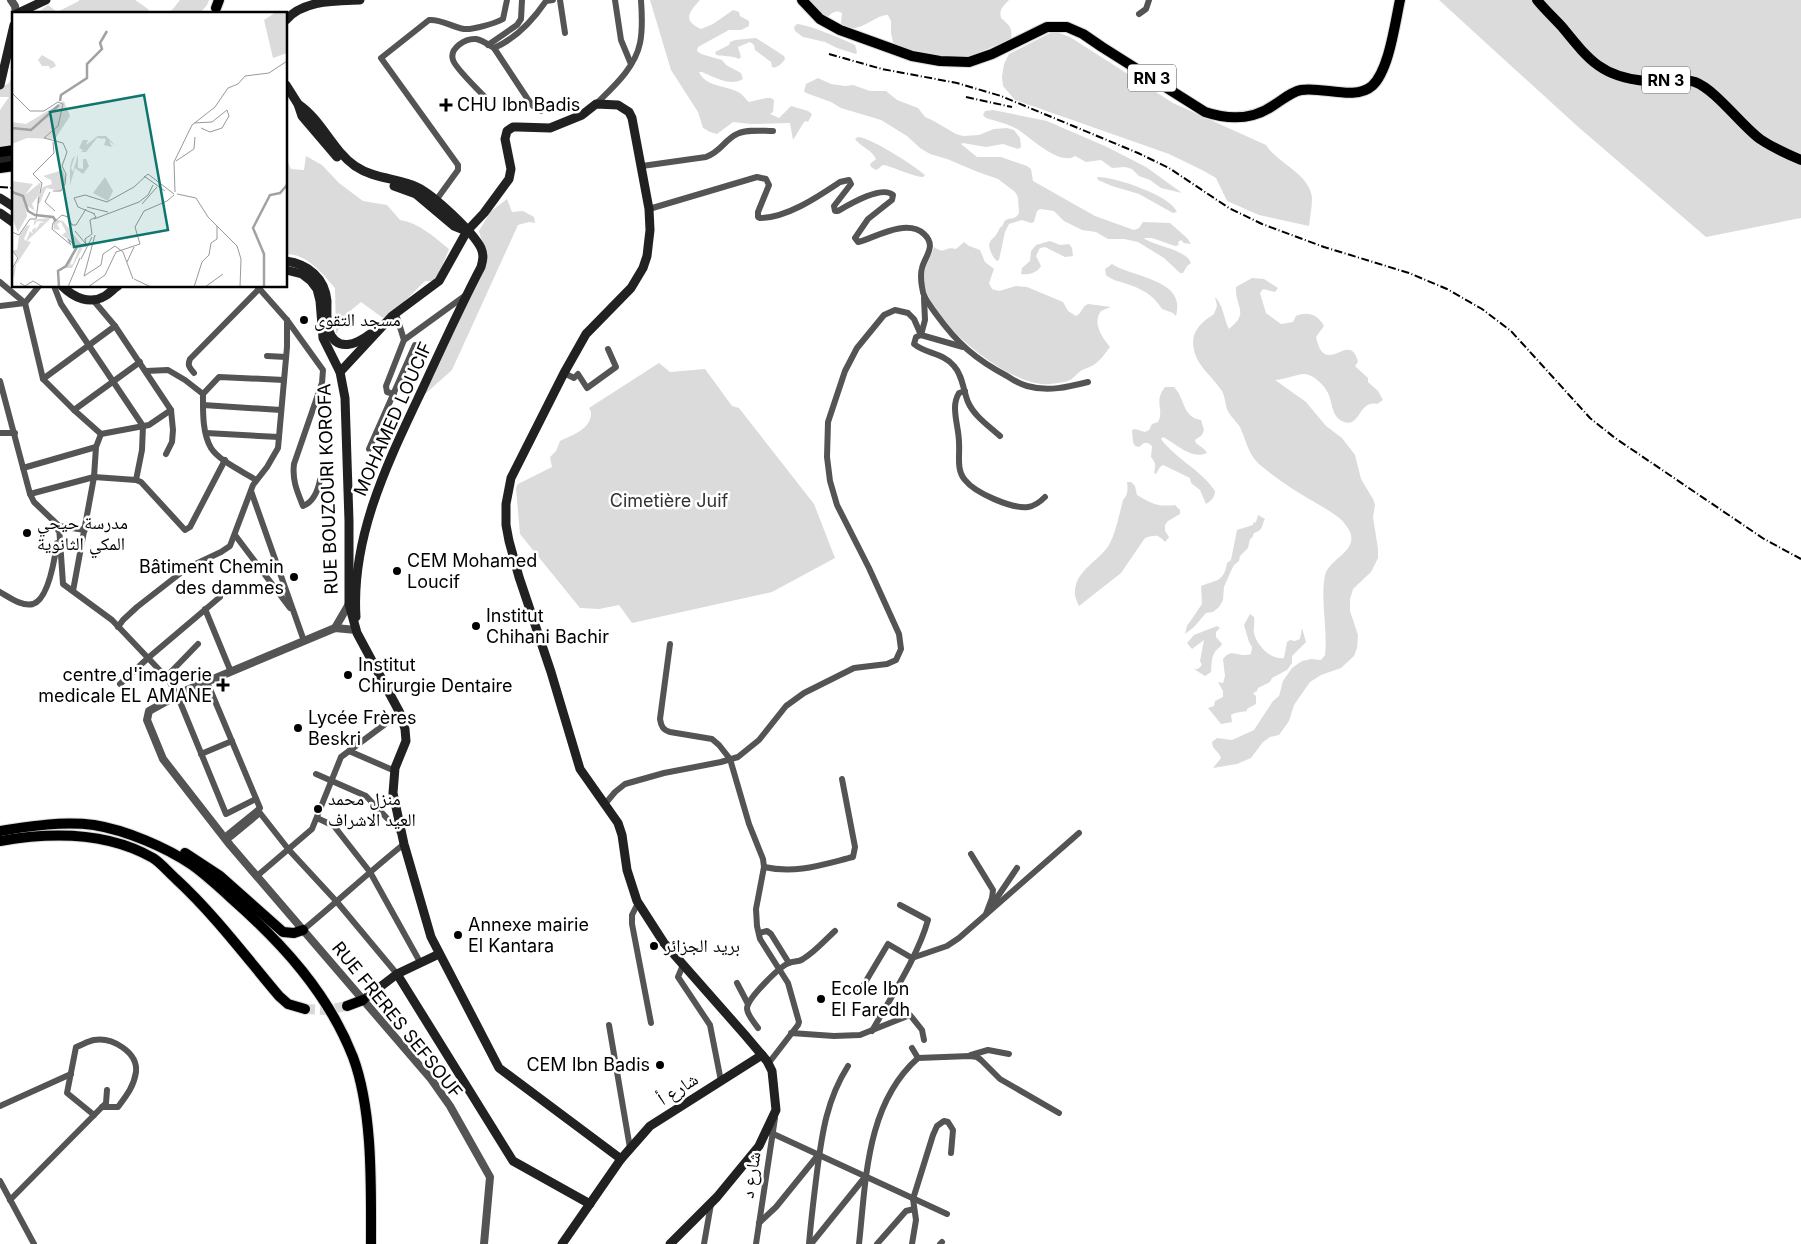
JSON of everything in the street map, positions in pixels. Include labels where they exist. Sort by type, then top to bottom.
[{"type":"main road","points":[[20,12],[46,0]]},
{"type":"main road","points":[[288,18],[298,9],[313,3],[360,0]]},
{"type":"main road","name":"RN 3","points":[[802,0],[820,19],[847,32],[912,56],[940,61],[963,62],[992,54],[1047,28],[1067,27],[1083,34],[1205,112],[1212,115],[1242,118],[1258,114],[1294,92],[1301,90],[1318,89],[1357,93],[1368,89],[1377,80],[1384,68],[1400,0]]},
{"type":"main road","name":"RN 3","points":[[1537,0],[1580,51],[1599,67],[1622,78],[1648,81],[1673,80],[1695,82],[1711,92],[1760,139],[1773,148],[1801,160]]},
{"type":"main road","points":[[0,85],[12,34]]},
{"type":"main road","points":[[288,88],[298,104],[308,111],[354,166],[371,174],[418,188],[433,205],[458,220],[467,231]]},
{"type":"main road","points":[[288,262],[306,267],[317,275],[323,286],[326,298],[329,332],[336,341],[341,344],[351,345],[361,342],[439,281],[467,231],[509,179],[511,169],[506,139],[507,131],[513,127],[550,128],[582,114],[596,104],[618,105],[629,112],[636,131],[649,209],[647,256],[640,274],[622,299],[586,334],[564,372],[511,478],[506,504],[506,525],[508,541],[551,672],[580,769],[618,824],[622,835],[627,870],[638,903],[664,943],[762,1055],[772,1070],[776,1110],[770,1132],[740,1171],[711,1204],[674,1241]]},
{"type":"main road","points":[[0,198],[12,206]]},
{"type":"main road","points":[[0,213],[12,222]]},
{"type":"main road","name":"MOHAMED LOUCIF","points":[[356,632],[356,587],[366,525],[376,492],[466,294],[481,266],[483,257],[480,247],[467,231]]},
{"type":"main road","name":"RUE BOUZOURI KOROFA","points":[[288,270],[302,274],[317,289],[320,301],[323,338],[340,372],[345,398],[349,522],[349,604],[356,632],[400,713],[406,741],[395,771],[394,793],[404,844],[424,919],[439,954],[499,1068],[621,1160]]},
{"type":"main road","points":[[64,288],[80,299],[93,300],[106,296],[116,288]]},
{"type":"main road","points":[[106,296],[111,288]]},
{"type":"main road","points":[[340,372],[394,315]]},
{"type":"main road","points":[[349,522],[353,533],[356,535],[361,533],[366,525]]},
{"type":"main road","points":[[0,830],[38,824],[65,823],[95,826],[161,842],[181,850],[220,876],[283,932],[294,933],[303,930]]},
{"type":"main road","points":[[122,832],[165,849],[190,864],[213,882],[292,956],[331,1012],[353,1057],[365,1105],[371,1186],[371,1244]]},
{"type":"main road","points":[[0,841],[52,835],[80,836],[111,842],[154,859],[199,900],[279,996],[288,1004],[305,1009]]},
{"type":"main road","points":[[347,1006],[364,1000],[397,974],[439,954]]},
{"type":"main road","points":[[397,974],[433,1029],[513,1161],[590,1204]]},
{"type":"main road","name":"شارع أ","points":[[562,1244],[621,1160],[650,1126],[762,1055]]},
{"type":"street","points":[[11,0],[15,6],[16,12]]},
{"type":"street","points":[[433,205],[458,170],[458,165],[381,58],[429,20],[463,29],[499,21],[503,18],[507,0]]},
{"type":"street","points":[[491,46],[517,25],[521,19],[522,0]]},
{"type":"street","points":[[491,46],[514,36],[537,14],[546,2],[552,0]]},
{"type":"street","points":[[560,0],[565,33]]},
{"type":"street","points":[[615,0],[621,40],[631,64]]},
{"type":"street","points":[[596,104],[631,64],[640,41],[641,0]]},
{"type":"street","points":[[1140,14],[1146,10],[1150,0]]},
{"type":"street","points":[[484,96],[452,58],[456,47],[462,42],[471,39],[478,39],[491,46],[533,106],[541,110]]},
{"type":"street","points":[[642,166],[706,157],[714,154],[740,132],[773,130]]},
{"type":"street","points":[[649,209],[757,177],[766,179],[769,185],[758,212],[758,217],[760,218],[784,212],[809,202],[845,180],[848,180],[851,184],[834,206],[836,211],[865,197],[890,192],[894,195],[892,200],[868,219],[855,238],[858,242],[886,231],[901,229],[915,229],[925,234],[930,245],[920,278],[924,297],[925,320],[921,335]]},
{"type":"street","points":[[0,282],[25,303],[43,379],[101,434]]},
{"type":"street","points":[[0,306],[25,303],[37,288]]},
{"type":"street","points":[[55,288],[60,304],[143,426],[142,450],[136,480]]},
{"type":"street","points":[[194,373],[189,368],[190,359],[258,288],[287,320],[323,370],[322,382],[294,464],[292,476],[303,506],[308,504],[316,494],[320,480]]},
{"type":"street","points":[[394,394],[387,392],[386,386],[404,340],[466,294]]},
{"type":"street","points":[[924,297],[963,347],[987,366],[1026,386],[1048,389],[1088,382]]},
{"type":"street","points":[[93,300],[115,326],[171,410],[172,442],[166,454]]},
{"type":"street","points":[[605,804],[625,784],[664,773],[730,760],[759,740],[781,710],[804,693],[854,668],[893,662],[900,654],[899,634],[890,612],[837,505],[830,481],[827,457],[828,422],[845,371],[857,348],[884,315],[895,310],[908,313],[914,319],[921,335]]},
{"type":"street","points":[[394,315],[404,340]]},
{"type":"street","points":[[118,627],[122,620],[137,607],[187,568],[230,546],[256,480],[267,467],[278,448],[286,357],[287,320]]},
{"type":"street","points":[[43,379],[115,326]]},
{"type":"street","points":[[963,347],[921,335],[916,337],[914,344],[920,348],[937,353],[954,365],[968,403],[976,414],[1000,436]]},
{"type":"street","points":[[369,449],[415,344]]},
{"type":"street","points":[[564,372],[574,378],[578,374],[587,388],[616,367],[608,349]]},
{"type":"street","points":[[267,356],[286,357]]},
{"type":"street","points":[[74,410],[140,362]]},
{"type":"street","points":[[146,371],[168,370],[186,380],[202,394],[203,424],[211,448],[224,460],[256,480]]},
{"type":"street","points":[[202,394],[219,378],[284,380]]},
{"type":"street","points":[[0,381],[30,494],[34,502],[59,526],[85,530]]},
{"type":"street","points":[[965,391],[959,393],[956,398],[955,408],[959,443],[959,465],[965,480],[980,492],[1020,507],[1035,504],[1045,497]]},
{"type":"street","points":[[203,405],[281,410]]},
{"type":"street","points":[[101,434],[149,425],[171,410]]},
{"type":"street","points":[[0,433],[15,433]]},
{"type":"street","points":[[206,433],[279,437]]},
{"type":"street","points":[[73,591],[94,477],[96,447],[101,434]]},
{"type":"street","points":[[23,468],[96,447]]},
{"type":"street","points":[[30,494],[94,477],[136,480],[141,482],[185,530],[190,526],[224,460]]},
{"type":"street","points":[[251,491],[304,641]]},
{"type":"street","points":[[59,526],[63,584],[112,620],[166,677],[178,697],[226,814],[256,798]]},
{"type":"street","points":[[0,592],[26,604],[33,604],[40,599],[47,586],[55,559],[59,526]]},
{"type":"street","points":[[235,535],[294,614]]},
{"type":"street","points":[[120,684],[220,596]]},
{"type":"street","points":[[335,628],[349,604]]},
{"type":"street","points":[[205,609],[231,672]]},
{"type":"street","points":[[178,697],[187,690],[335,628],[356,632]]},
{"type":"street","points":[[166,677],[198,644]]},
{"type":"street","points":[[670,644],[660,719],[661,725],[664,731],[712,740],[719,745],[730,760],[749,824],[763,859],[764,867],[756,909],[759,933],[778,970],[788,983],[798,1017],[798,1026],[768,1064]]},
{"type":"street","points":[[207,682],[260,808],[228,834],[230,837],[260,813],[289,850],[337,902],[397,974]]},
{"type":"street","name":"RUE FRERES SEFSOUF","points":[[178,697],[149,711],[147,720],[163,759],[257,876],[431,1079],[450,1106],[490,1177],[484,1244]]},
{"type":"street","points":[[257,876],[312,829],[341,757],[400,713]]},
{"type":"street","points":[[201,754],[232,741]]},
{"type":"street","points":[[349,751],[395,771]]},
{"type":"street","points":[[316,774],[372,800],[402,834]]},
{"type":"street","points":[[764,867],[781,871],[804,869],[853,857],[855,847],[842,779]]},
{"type":"street","points":[[316,818],[334,826],[370,872],[420,962]]},
{"type":"street","points":[[860,990],[888,944],[912,958],[947,946],[960,938],[1079,833]]},
{"type":"street","points":[[303,930],[404,844]]},
{"type":"street","points":[[971,854],[993,890],[986,914]]},
{"type":"street","points":[[986,914],[1017,868]]},
{"type":"street","points":[[638,903],[632,915],[632,924],[650,1022]]},
{"type":"street","points":[[872,1031],[912,958],[925,932],[928,920],[900,905]]},
{"type":"street","points":[[759,933],[767,931],[771,934],[789,963]]},
{"type":"street","points":[[758,1028],[748,1014],[748,1004],[778,970],[789,963],[803,959],[835,931]]},
{"type":"street","points":[[683,965],[678,977],[710,1025],[721,1081]]},
{"type":"street","points":[[737,983],[748,1004]]},
{"type":"street","points":[[792,1034],[860,1035],[910,1015],[922,1030],[924,1040]]},
{"type":"street","points":[[609,1025],[630,1148]]},
{"type":"street","points":[[94,1115],[67,1093],[76,1047],[94,1040],[111,1040],[126,1050],[135,1060],[136,1070],[131,1089],[118,1106],[102,1107]]},
{"type":"street","points":[[912,1048],[918,1058]]},
{"type":"street","points":[[970,1056],[988,1050],[1009,1054]]},
{"type":"street","points":[[860,1244],[865,1178],[874,1137],[884,1105],[897,1082],[918,1058],[977,1057],[1000,1079],[1058,1113]]},
{"type":"street","points":[[810,1244],[823,1130],[830,1100],[838,1081],[848,1066]]},
{"type":"street","points":[[0,1106],[71,1074]]},
{"type":"street","points":[[10,1200],[106,1103],[107,1090]]},
{"type":"street","points":[[912,1244],[916,1220],[913,1199],[933,1135],[938,1126],[944,1121],[948,1122],[953,1130],[952,1153]]},
{"type":"street","points":[[770,1132],[820,1154],[865,1178],[947,1214]]},
{"type":"street","name":"شارع د","points":[[756,1244],[770,1132]]},
{"type":"street","points":[[759,1223],[776,1207],[820,1154]]},
{"type":"street","points":[[810,1244],[865,1178]]},
{"type":"street","points":[[0,1182],[34,1244]]},
{"type":"street","points":[[704,1244],[711,1204]]},
{"type":"street","points":[[877,1244],[906,1211],[914,1209]]},
{"type":"green space","points":[[135,0],[148,9],[149,12],[57,12],[79,1]]},
{"type":"green space","points":[[180,0],[209,0],[201,12],[167,12],[172,10]]},
{"type":"green space","points":[[650,0],[700,0],[690,12],[689,19],[691,23],[701,29],[713,24],[733,10],[739,12],[740,16],[749,21],[749,26],[741,30],[729,30],[698,47],[697,51],[722,60],[726,65],[741,73],[743,79],[728,82],[699,72],[702,77],[711,83],[738,92],[749,102],[771,98],[774,100],[773,112],[770,114],[779,118],[791,106],[808,111],[812,114],[808,122],[804,122],[793,140],[790,123],[751,124],[733,122],[717,134],[703,128],[698,112],[671,70]]},
{"type":"green space","points":[[806,0],[1009,0],[1002,8],[1001,18],[1011,29],[1011,39],[966,58],[938,58],[894,46],[891,21],[888,15],[878,17],[856,28],[843,27],[841,23],[842,13],[835,12],[826,19]]},
{"type":"green space","points":[[1439,0],[1801,0],[1801,218],[1706,237],[1576,125]]},
{"type":"green space","points":[[48,5],[57,12],[39,12]]},
{"type":"green space","points":[[797,24],[850,42],[855,45],[857,52],[856,54],[825,42],[803,37],[795,31],[794,27]]},
{"type":"green space","points":[[1054,31],[1070,37],[1173,103],[1266,145],[1306,182],[1312,198],[1309,226],[1259,215],[1227,201],[1216,178],[1169,154],[1015,100],[1003,86],[1004,64],[1009,54]]},
{"type":"green space","points":[[756,38],[784,56],[783,62],[772,67],[771,62],[755,50],[754,45],[750,42],[738,47],[741,57],[739,59],[716,55],[715,52],[729,45],[730,42]]},
{"type":"green space","points":[[12,76],[12,145],[0,146],[0,110],[9,97],[0,97],[0,88],[9,83]]},
{"type":"green space","points":[[818,78],[831,84],[853,85],[870,91],[886,91],[897,100],[918,108],[925,117],[963,136],[979,135],[994,129],[1007,128],[1014,130],[1020,138],[1021,147],[1018,149],[1003,144],[986,147],[961,144],[977,157],[1001,157],[1027,166],[1031,169],[1033,181],[1095,216],[1134,230],[1139,228],[1143,222],[1170,223],[1191,244],[1184,243],[1181,240],[1178,242],[1179,245],[1175,246],[1152,238],[1143,238],[1177,251],[1184,255],[1191,263],[1183,273],[1180,273],[1164,258],[1138,242],[1124,239],[1108,239],[1096,232],[1082,230],[1064,221],[1054,211],[1040,209],[1037,211],[1034,222],[1022,220],[1009,224],[1005,232],[999,260],[997,261],[991,252],[989,244],[1005,221],[1016,217],[1019,213],[1018,197],[1015,192],[998,179],[930,154],[907,136],[881,120],[841,108],[831,102],[806,93],[804,91],[806,84]]},
{"type":"green space","points":[[993,110],[1047,121],[1107,147],[1146,167],[1182,193],[1161,188],[1150,180],[1139,176],[1132,169],[1125,167],[1112,168],[1101,160],[1086,162],[1075,156],[1069,158],[1053,154],[1017,129],[986,118],[983,115],[985,111]]},
{"type":"green space","points":[[858,137],[882,147],[925,175],[923,177],[883,165],[876,170],[870,164],[876,159],[872,153],[855,139]]},
{"type":"green space","points":[[306,156],[322,165],[339,183],[363,201],[387,205],[400,220],[420,227],[449,249],[441,269],[433,281],[425,281],[398,308],[383,318],[361,302],[350,311],[336,334],[335,288],[314,265],[301,257],[288,254],[288,162],[291,169],[304,170]]},
{"type":"green space","points":[[1097,177],[1116,180],[1153,193],[1164,199],[1177,212],[1173,213],[1139,194],[1112,186],[1098,180]]},
{"type":"green space","points":[[507,199],[512,212],[523,211],[534,217],[535,223],[529,222],[518,225],[452,370],[424,395],[486,258],[479,231],[490,212]]},
{"type":"green space","points":[[1050,241],[1060,245],[1069,244],[1072,248],[1073,256],[1065,257],[1045,247],[1040,248],[1036,256],[1041,266],[1033,273],[1021,274],[1022,268],[1030,261],[1031,251],[1036,245]]},
{"type":"green space","points":[[964,242],[980,250],[985,262],[994,269],[989,283],[992,289],[999,291],[1016,286],[1027,287],[1063,302],[1068,311],[1076,316],[1088,304],[1111,307],[1101,311],[1097,320],[1099,330],[1110,347],[1095,364],[1082,370],[1071,379],[1051,384],[1034,383],[1015,376],[995,365],[956,333],[941,316],[930,299],[924,283],[925,269],[934,247],[941,250],[956,249]]},
{"type":"green space","points":[[1112,264],[1156,281],[1166,287],[1174,294],[1177,304],[1176,316],[1162,309],[1155,299],[1146,292],[1106,275],[1105,269]]},
{"type":"green space","points":[[1252,278],[1264,279],[1278,288],[1275,292],[1263,289],[1260,293],[1266,313],[1281,324],[1293,322],[1296,316],[1305,314],[1316,317],[1324,326],[1316,337],[1320,349],[1325,354],[1331,355],[1344,350],[1354,353],[1358,362],[1355,366],[1368,378],[1368,382],[1378,391],[1383,400],[1377,404],[1366,406],[1357,418],[1349,423],[1337,417],[1326,390],[1312,376],[1301,374],[1275,380],[1306,402],[1326,426],[1342,438],[1355,455],[1361,479],[1375,505],[1373,517],[1378,558],[1371,572],[1353,589],[1350,599],[1350,611],[1358,635],[1354,656],[1341,668],[1321,675],[1310,682],[1294,705],[1289,721],[1279,735],[1270,737],[1263,742],[1251,758],[1237,764],[1213,768],[1221,758],[1213,747],[1212,742],[1217,738],[1232,740],[1254,730],[1273,701],[1279,696],[1283,681],[1292,668],[1302,661],[1311,659],[1321,660],[1325,655],[1326,635],[1323,595],[1325,575],[1332,564],[1347,550],[1351,539],[1350,532],[1340,518],[1279,480],[1255,460],[1240,427],[1228,411],[1222,391],[1196,356],[1193,338],[1200,325],[1214,314],[1217,306],[1215,297],[1220,304],[1229,329],[1239,318],[1240,314],[1236,287]]},
{"type":"green space","name":"Cimetière Juif","points":[[659,363],[670,372],[705,369],[732,406],[739,408],[814,504],[835,558],[772,592],[632,623],[619,605],[599,609],[580,608],[520,534],[516,488],[518,484],[552,467],[550,457],[556,451],[560,441],[580,431],[588,423],[591,412],[589,408]]},
{"type":"green space","points":[[1165,387],[1174,387],[1190,415],[1201,420],[1204,430],[1202,435],[1195,440],[1207,453],[1201,455],[1190,453],[1163,437],[1161,439],[1174,453],[1203,477],[1215,491],[1210,502],[1206,504],[1200,490],[1191,483],[1190,478],[1163,465],[1156,474],[1154,473],[1155,464],[1151,457],[1152,446],[1144,443],[1139,447],[1135,446],[1133,442],[1132,430],[1145,432],[1149,430],[1152,424],[1158,422],[1160,418],[1160,397]]},
{"type":"green space","points":[[1127,482],[1131,482],[1135,486],[1137,495],[1155,504],[1164,506],[1175,505],[1180,510],[1180,514],[1165,525],[1165,531],[1169,537],[1165,542],[1156,536],[1145,538],[1121,573],[1079,606],[1075,595],[1076,584],[1079,577],[1105,551],[1111,541],[1123,500],[1127,494]]},
{"type":"green space","points":[[1258,515],[1265,519],[1262,528],[1254,533],[1248,548],[1234,565],[1224,587],[1223,600],[1219,607],[1213,612],[1206,613],[1185,634],[1187,626],[1202,604],[1201,586],[1215,581],[1224,574],[1227,563],[1231,560],[1237,530],[1253,525]]},
{"type":"green space","points":[[1250,614],[1254,617],[1254,633],[1258,643],[1274,657],[1284,658],[1287,642],[1300,639],[1302,628],[1306,642],[1292,656],[1292,663],[1287,670],[1272,678],[1270,682],[1253,693],[1256,696],[1256,704],[1247,709],[1247,711],[1231,715],[1232,722],[1221,724],[1208,708],[1214,706],[1215,701],[1223,697],[1223,691],[1218,682],[1223,683],[1225,676],[1223,659],[1232,653],[1251,654],[1252,647],[1244,625]]},
{"type":"green space","points":[[1217,626],[1220,628],[1216,632],[1216,637],[1222,644],[1215,651],[1211,672],[1205,676],[1194,669],[1198,669],[1202,665],[1200,661],[1204,640],[1192,649],[1187,643],[1194,635]]},
{"type":"tunnel","points":[[305,1009],[326,1010],[347,1006]]},
{"type":"railway","points":[[829,54],[882,69],[957,83],[1001,96],[1138,153],[1169,168],[1229,208],[1262,224],[1324,247],[1409,273],[1447,289],[1482,309],[1511,331],[1590,418],[1615,438],[1764,539],[1801,559]]},
{"type":"railway","points":[[966,97],[1012,107]]},
{"type":"railway","points":[[0,187],[12,188]]},
{"type":"place","name":"CHU Ibn Badis","points":[[446,105]]},
{"type":"place","name":"مسجد التقوى","points":[[304,320]]},
{"type":"place","name":"مدرسة حيحي المكي الثانوية","points":[[27,533]]},
{"type":"place","name":"CEM Mohamed Loucif","points":[[397,571]]},
{"type":"place","name":"Bâtiment Chemin des dammes","points":[[294,577]]},
{"type":"place","name":"Institut Chihani Bachir","points":[[476,626]]},
{"type":"place","name":"Institut Chirurgie Dentaire","points":[[348,675]]},
{"type":"place","name":"centre d'imagerie medicale EL AMANE","points":[[223,685]]},
{"type":"place","name":"Lycée Frères Beskri","points":[[298,728]]},
{"type":"place","name":"منزل محمد العيد الاشراف","points":[[318,809]]},
{"type":"place","name":"Annexe mairie El Kantara","points":[[458,935]]},
{"type":"place","name":"بريد الجزائر","points":[[654,946]]},
{"type":"place","name":"Ecole Ibn El Faredh","points":[[821,999]]},
{"type":"place","name":"CEM Ibn Badis","points":[[660,1065]]}]
